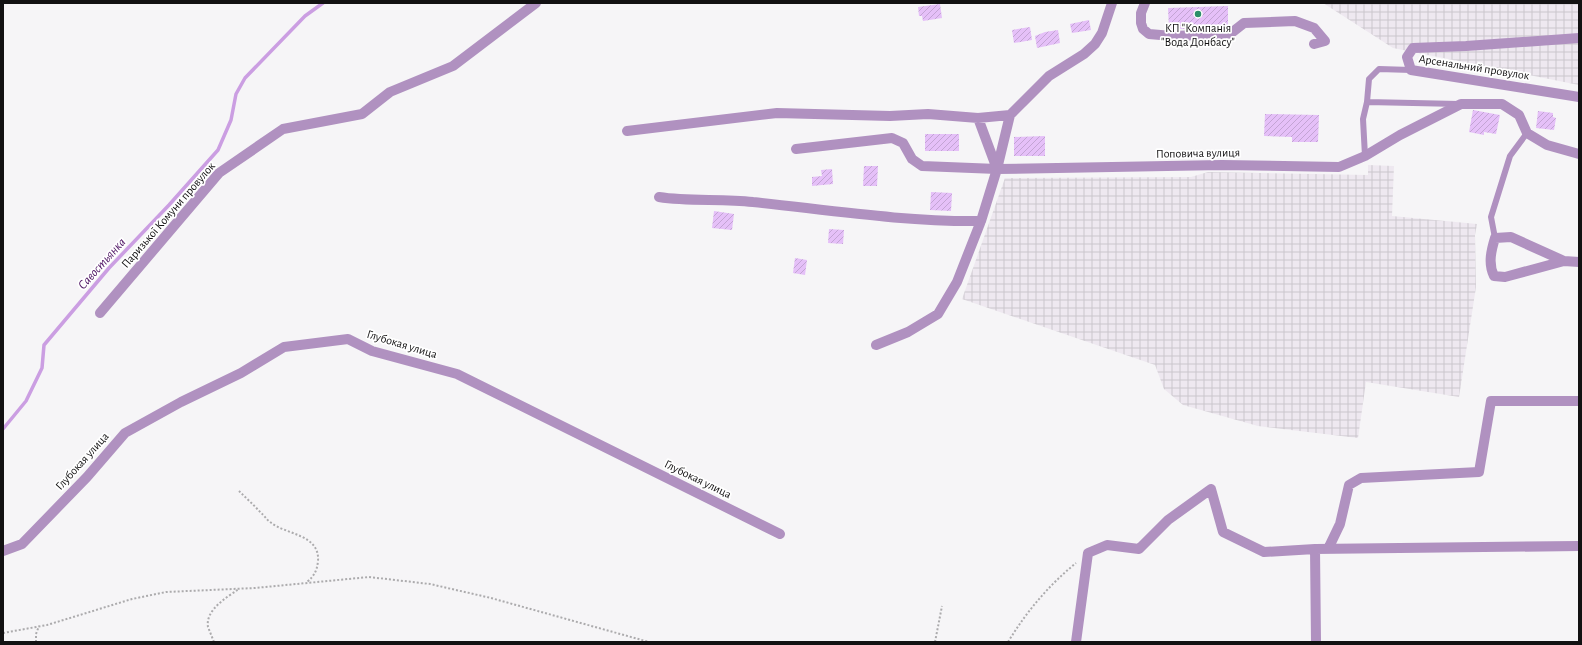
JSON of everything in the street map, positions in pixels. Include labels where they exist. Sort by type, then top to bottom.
[{"type":"street","name":"Паризької Комуни провулок","points":[[100,313],[219,173],[283,129],[362,114],[390,92],[453,66],[536,3]]},
{"type":"street","points":[[876,345],[908,332],[938,314],[957,282],[981,220],[997,169],[1010,115],[1049,76],[1084,54],[1095,44],[1102,33],[1112,3]]},
{"type":"street","points":[[1145,3],[1141,13],[1141,23],[1143,30],[1149,34],[1172,36],[1230,34],[1244,23],[1295,21],[1314,28],[1325,41],[1314,44]]},
{"type":"street","name":"Арсенальний провулок","points":[[1579,38],[1413,48],[1407,57],[1411,70],[1579,97]]},
{"type":"street","name":"Поповича вулиця","points":[[796,149],[892,138],[903,143],[912,159],[922,166],[997,169],[1222,165],[1339,167],[1366,156],[1400,135],[1461,104],[1502,104],[1519,114],[1527,133]]},
{"type":"street","points":[[627,131],[777,113],[890,116],[928,114],[978,118],[1010,115]]},
{"type":"street","points":[[978,118],[997,169]]},
{"type":"street","points":[[1527,133],[1547,145],[1579,154]]},
{"type":"street","points":[[659,197],[677,200],[726,199],[920,220],[981,220]]},
{"type":"street","points":[[1564,261],[1511,237],[1495,238],[1491,251],[1490,268],[1494,276],[1505,277],[1564,261],[1579,262]]},
{"type":"street","name":"Глубокая улица","points":[[3,551],[22,544],[87,477],[125,433],[181,402],[241,373],[284,347],[348,339],[372,351],[457,374],[780,534]]},
{"type":"street","points":[[1328,548],[1340,524],[1349,485],[1361,478],[1479,472],[1490,401],[1579,401]]},
{"type":"street","points":[[1076,642],[1088,553],[1108,545],[1139,549],[1168,520],[1211,490],[1223,532],[1264,552],[1328,548],[1579,546]]},
{"type":"street","points":[[1315,549],[1316,642]]},
{"type":"lane","points":[[1366,156],[1363,119],[1367,102],[1369,79],[1379,68],[1411,70]]},
{"type":"lane","points":[[1367,102],[1461,104]]},
{"type":"lane","points":[[1495,238],[1491,217],[1510,156],[1527,133]]},
{"type":"path","points":[[239,491],[269,522],[290,533],[309,540],[315,548],[318,558],[317,568],[313,577],[306,583]]},
{"type":"path","points":[[1008,642],[1022,620],[1042,594],[1066,571],[1088,553]]},
{"type":"path","points":[[3,633],[40,626],[132,599],[166,592],[240,588],[369,577],[430,584],[491,598],[649,642]]},
{"type":"path","points":[[214,642],[208,626],[209,617],[216,607],[240,588]]},
{"type":"path","points":[[935,642],[942,606]]},
{"type":"path","points":[[36,642],[36,634],[40,626]]},
{"type":"shaded area","points":[[1323,3],[1579,3],[1579,85],[1393,48]]},
{"type":"shaded area","points":[[1368,165],[1394,166],[1392,216],[1477,224],[1475,235],[1476,287],[1459,397],[1366,382],[1358,438],[1258,426],[1183,405],[1164,389],[1155,365],[962,299],[1005,178],[1191,177],[1208,172],[1368,175]]},
{"type":"building","points":[[940,4],[942,18],[923,21],[922,16],[919,16],[918,7]]},
{"type":"building","points":[[1228,6],[1228,28],[1169,29],[1168,8]]},
{"type":"building","points":[[1089,20],[1091,30],[1072,33],[1070,24]]},
{"type":"building","points":[[1030,27],[1032,40],[1014,43],[1012,30]]},
{"type":"building","points":[[1058,30],[1060,43],[1037,48],[1035,36],[1045,32]]},
{"type":"building","points":[[1473,110],[1500,115],[1496,134],[1484,132],[1484,135],[1469,132]]},
{"type":"building","points":[[1538,111],[1553,113],[1553,117],[1556,118],[1554,130],[1536,128]]},
{"type":"building","points":[[1265,114],[1319,115],[1318,142],[1292,142],[1292,137],[1264,136]]},
{"type":"building","points":[[925,134],[959,134],[959,151],[925,151]]},
{"type":"building","points":[[1045,136],[1045,156],[1014,156],[1014,137]]},
{"type":"building","points":[[864,166],[878,166],[877,186],[863,186]]},
{"type":"building","points":[[832,169],[833,184],[812,186],[812,177],[822,176],[821,170]]},
{"type":"building","points":[[931,192],[952,193],[951,211],[930,210]]},
{"type":"building","points":[[714,211],[734,214],[732,230],[712,228]]},
{"type":"building","points":[[829,229],[844,230],[843,244],[828,243]]},
{"type":"building","points":[[795,258],[807,260],[805,275],[793,273]]},
{"type":"waterway","name":"Савостьянка","points":[[3,429],[26,401],[42,368],[44,345],[109,268],[169,205],[218,150],[231,120],[236,94],[245,78],[305,16],[323,3]]},
{"type":"place","name":"КП \"Компанія \"Вода Донбасу\"","points":[[1198,14]]}]
